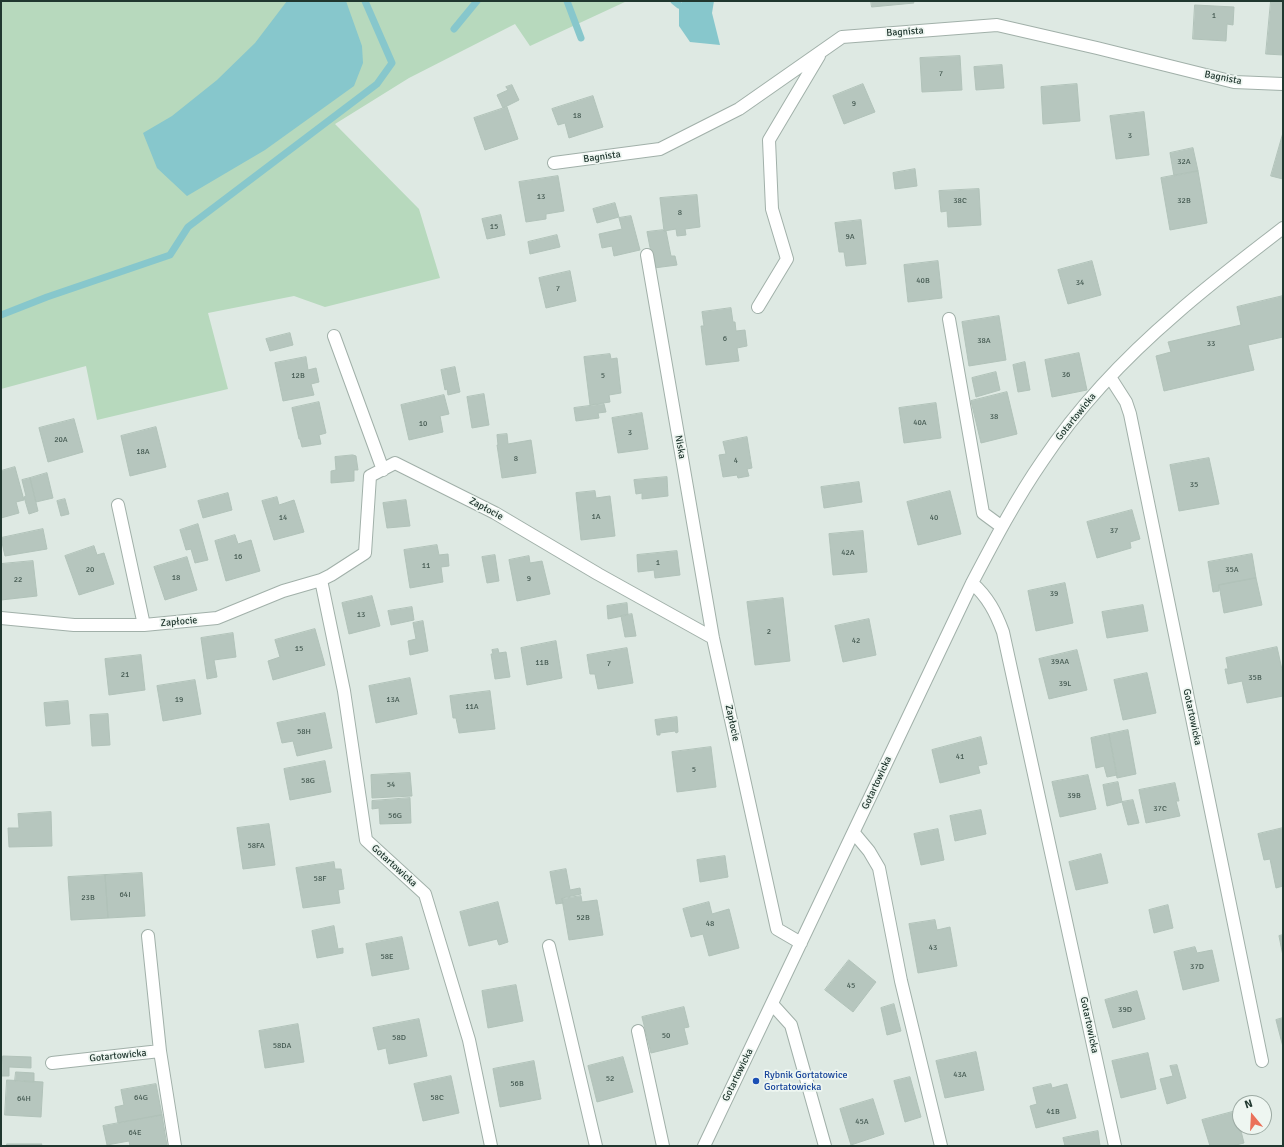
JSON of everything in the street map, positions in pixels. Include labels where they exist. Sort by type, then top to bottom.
[{"type":"street","name":"Bagnista","points":[[554,164],[660,149],[739,109],[842,37],[998,25],[1234,82],[1283,84]]},
{"type":"street","points":[[758,307],[787,260],[772,209],[769,140],[821,51]]},
{"type":"street","name":"Gotartowicka","points":[[704,1146],[972,583],[1026,485],[1043,459],[1072,421],[1110,377],[1151,336],[1177,312],[1283,228]]},
{"type":"street","name":"Niska","points":[[647,255],[713,638]]},
{"type":"street","points":[[949,319],[983,513],[1002,527]]},
{"type":"street","points":[[334,336],[383,470]]},
{"type":"street","name":"Gotartowicka","points":[[1110,377],[1126,402],[1130,414],[1262,1061]]},
{"type":"street","name":"Zapłocie","points":[[1,618],[74,625],[144,625],[217,618],[283,592],[321,580],[332,575],[366,553],[370,476],[395,463],[495,513],[598,574],[713,638],[777,929],[801,943]]},
{"type":"street","points":[[118,505],[144,625]]},
{"type":"street","name":"Gotartowicka","points":[[321,580],[344,691],[366,840],[425,894],[469,1040],[491,1146]]},
{"type":"street","name":"Gotartowicka","points":[[972,583],[988,600],[1003,632],[1115,1146]]},
{"type":"street","points":[[854,833],[869,851],[879,868],[902,981],[941,1146]]},
{"type":"street","points":[[148,936],[160,1051]]},
{"type":"street","points":[[549,946],[596,1146]]},
{"type":"street","points":[[772,1004],[791,1025],[825,1146]]},
{"type":"street","points":[[638,1031],[663,1146]]},
{"type":"street","name":"Gotartowicka","points":[[52,1063],[160,1051],[176,1146]]},
{"type":"green space","points":[[1,1],[627,1],[530,46],[515,24],[409,78],[335,124],[419,209],[440,278],[325,307],[294,296],[208,313],[228,389],[97,420],[86,366],[1,389]]},
{"type":"water","points":[[287,1],[346,1],[362,46],[363,63],[354,86],[265,150],[187,196],[157,168],[143,133],[172,116],[217,80],[255,43]]},
{"type":"water","points":[[683,1],[714,1],[712,13],[720,45],[690,42],[679,26],[679,5]]},
{"type":"building","points":[[871,1],[913,1],[914,3],[872,7]]},
{"type":"building","points":[[1271,1],[1283,1],[1283,55],[1266,54]]},
{"type":"building","points":[[1195,5],[1234,7],[1233,25],[1227,24],[1226,41],[1193,39]]},
{"type":"building","points":[[960,56],[962,90],[922,92],[920,58]]},
{"type":"building","points":[[1002,65],[1004,88],[976,90],[974,67]]},
{"type":"building","points":[[863,84],[875,112],[844,124],[833,96]]},
{"type":"building","points":[[1077,84],[1080,121],[1043,124],[1041,87]]},
{"type":"building","points":[[512,85],[519,100],[503,108],[497,95],[508,90],[506,87]]},
{"type":"building","points":[[593,96],[603,127],[569,138],[565,123],[558,125],[552,109]]},
{"type":"building","points":[[507,107],[518,139],[485,150],[474,118]]},
{"type":"building","points":[[1144,112],[1149,155],[1116,159],[1110,116]]},
{"type":"building","points":[[1283,133],[1283,179],[1271,176]]},
{"type":"building","points":[[1193,148],[1198,171],[1174,176],[1170,153]]},
{"type":"building","points":[[915,169],[917,186],[895,189],[893,173]]},
{"type":"building","points":[[1198,171],[1207,223],[1170,230],[1161,178]]},
{"type":"building","points":[[558,176],[564,211],[546,214],[546,219],[526,222],[519,182]]},
{"type":"building","points":[[979,189],[981,225],[948,227],[947,211],[941,212],[939,191]]},
{"type":"building","points":[[697,195],[700,227],[685,229],[686,235],[677,236],[676,229],[664,231],[660,198]]},
{"type":"building","points":[[615,203],[619,217],[597,223],[593,209]]},
{"type":"building","points":[[501,215],[505,235],[487,239],[482,219]]},
{"type":"building","points":[[631,216],[640,250],[614,256],[612,246],[602,248],[599,234],[622,229],[619,218]]},
{"type":"building","points":[[861,220],[866,264],[846,266],[844,252],[839,252],[835,223]]},
{"type":"building","points":[[666,231],[671,256],[675,256],[677,265],[654,268],[647,232]]},
{"type":"building","points":[[557,235],[560,247],[530,254],[528,242]]},
{"type":"building","points":[[938,261],[942,298],[908,302],[904,265]]},
{"type":"building","points":[[1092,261],[1101,295],[1068,304],[1058,270]]},
{"type":"building","points":[[570,271],[576,301],[546,308],[539,278]]},
{"type":"building","points":[[1283,296],[1283,337],[1248,345],[1254,370],[1164,391],[1156,356],[1171,352],[1168,342],[1241,325],[1237,307]]},
{"type":"building","points":[[731,308],[736,331],[745,330],[747,346],[737,348],[739,361],[706,365],[701,326],[704,326],[702,312]]},
{"type":"building","points":[[999,316],[1006,360],[969,366],[962,322]]},
{"type":"building","points":[[290,333],[293,345],[270,351],[266,339]]},
{"type":"building","points":[[1079,353],[1087,390],[1052,397],[1045,360]]},
{"type":"building","points":[[610,354],[611,359],[617,358],[621,393],[609,395],[610,402],[590,405],[584,357]]},
{"type":"building","points":[[306,357],[308,370],[316,368],[319,382],[311,384],[314,395],[283,401],[275,363]]},
{"type":"building","points":[[1025,362],[1030,390],[1018,392],[1013,365]]},
{"type":"building","points":[[455,367],[460,392],[448,395],[447,389],[445,390],[441,370]]},
{"type":"building","points":[[996,372],[1000,390],[976,397],[972,378]]},
{"type":"building","points":[[1007,392],[1017,434],[981,443],[971,401]]},
{"type":"building","points":[[484,394],[489,425],[472,428],[467,397]]},
{"type":"building","points":[[444,395],[449,414],[440,416],[443,432],[409,440],[401,405]]},
{"type":"building","points":[[319,402],[326,433],[319,435],[321,444],[302,447],[292,408]]},
{"type":"building","points":[[936,403],[941,438],[904,443],[899,408]]},
{"type":"building","points":[[604,404],[606,412],[598,413],[599,418],[576,421],[574,408]]},
{"type":"building","points":[[642,413],[648,449],[618,453],[612,418]]},
{"type":"building","points":[[74,419],[83,452],[48,462],[39,428]]},
{"type":"building","points":[[156,427],[166,467],[130,476],[121,436]]},
{"type":"building","points":[[507,434],[508,444],[531,440],[536,473],[502,478],[497,435]]},
{"type":"building","points":[[747,437],[752,468],[747,469],[749,476],[738,478],[737,475],[723,477],[719,455],[726,454],[723,442]]},
{"type":"building","points":[[356,456],[358,470],[354,470],[354,481],[331,483],[331,471],[336,470],[335,457]]},
{"type":"building","points":[[1209,458],[1219,504],[1179,511],[1170,465]]},
{"type":"building","points":[[15,467],[24,500],[16,502],[19,513],[1,518],[1,471]]},
{"type":"building","points":[[47,473],[53,498],[36,502],[30,478]]},
{"type":"building","points":[[667,477],[668,496],[642,499],[642,493],[636,494],[634,480]]},
{"type":"building","points":[[30,478],[38,511],[29,514],[24,497],[26,496],[22,480]]},
{"type":"building","points":[[859,482],[862,502],[824,508],[821,487]]},
{"type":"building","points":[[595,491],[596,498],[610,496],[615,536],[581,540],[576,493]]},
{"type":"building","points":[[950,491],[961,534],[918,545],[907,502]]},
{"type":"building","points":[[228,493],[232,510],[203,518],[198,501]]},
{"type":"building","points":[[277,497],[279,505],[294,500],[304,532],[274,540],[262,501]]},
{"type":"building","points":[[65,499],[69,514],[61,516],[57,501]]},
{"type":"building","points":[[406,500],[410,526],[387,528],[383,503]]},
{"type":"building","points":[[1132,510],[1140,539],[1130,542],[1131,548],[1097,558],[1087,522]]},
{"type":"building","points":[[198,524],[208,560],[195,563],[191,549],[186,550],[180,530]]},
{"type":"building","points":[[43,529],[47,549],[5,556],[1,538]]},
{"type":"building","points":[[863,531],[867,572],[833,575],[829,534]]},
{"type":"building","points":[[235,535],[238,544],[251,540],[260,571],[226,581],[215,541]]},
{"type":"building","points":[[437,545],[439,555],[448,554],[449,566],[441,567],[443,582],[410,588],[404,550]]},
{"type":"building","points":[[94,546],[97,555],[104,553],[114,584],[79,595],[65,556]]},
{"type":"building","points":[[677,551],[680,575],[655,578],[654,570],[638,572],[637,555]]},
{"type":"building","points":[[1252,554],[1256,578],[1219,585],[1219,591],[1213,592],[1208,562]]},
{"type":"building","points":[[495,555],[499,581],[487,583],[482,557]]},
{"type":"building","points":[[529,556],[530,563],[542,561],[550,594],[517,601],[509,560]]},
{"type":"building","points":[[187,557],[197,590],[165,600],[154,567]]},
{"type":"building","points":[[33,561],[37,596],[1,600],[1,564]]},
{"type":"building","points":[[1256,578],[1262,605],[1224,613],[1219,585]]},
{"type":"building","points":[[1065,583],[1073,623],[1036,631],[1028,591]]},
{"type":"building","points":[[372,596],[380,626],[349,634],[342,603]]},
{"type":"building","points":[[783,598],[790,661],[755,665],[747,602]]},
{"type":"building","points":[[627,603],[628,615],[608,619],[607,606]]},
{"type":"building","points":[[1143,605],[1148,631],[1107,638],[1102,612]]},
{"type":"building","points":[[412,607],[414,620],[391,625],[388,611]]},
{"type":"building","points":[[632,614],[636,636],[625,637],[621,616]]},
{"type":"building","points":[[869,619],[876,655],[843,662],[835,626]]},
{"type":"building","points":[[423,621],[428,651],[410,655],[408,641],[416,639],[413,623]]},
{"type":"building","points":[[315,629],[325,665],[273,680],[268,661],[280,657],[275,640]]},
{"type":"building","points":[[233,633],[236,657],[214,660],[217,677],[207,679],[201,638]]},
{"type":"building","points":[[556,641],[562,678],[527,685],[521,648]]},
{"type":"building","points":[[1277,647],[1283,674],[1283,696],[1247,703],[1242,681],[1228,684],[1225,669],[1228,669],[1226,658]]},
{"type":"building","points":[[627,648],[633,683],[598,689],[595,674],[590,674],[587,655]]},
{"type":"building","points":[[498,649],[499,653],[506,652],[510,677],[495,679],[491,654],[493,654],[492,650]]},
{"type":"building","points":[[1077,650],[1087,690],[1049,699],[1039,659]]},
{"type":"building","points":[[141,655],[145,690],[109,695],[105,659]]},
{"type":"building","points":[[1147,673],[1156,713],[1123,720],[1114,680]]},
{"type":"building","points":[[410,678],[417,714],[376,723],[369,686]]},
{"type":"building","points":[[195,680],[201,714],[163,721],[157,686]]},
{"type":"building","points":[[490,691],[495,729],[459,733],[456,718],[453,718],[450,696]]},
{"type":"building","points":[[68,701],[70,724],[46,726],[44,703]]},
{"type":"building","points":[[325,713],[332,748],[297,756],[293,741],[282,743],[277,723]]},
{"type":"building","points":[[108,714],[110,745],[92,746],[90,715]]},
{"type":"building","points":[[677,717],[678,732],[660,733],[660,735],[657,735],[655,720]]},
{"type":"building","points":[[1128,730],[1136,774],[1117,778],[1109,734]]},
{"type":"building","points":[[1109,734],[1117,775],[1107,777],[1104,766],[1096,768],[1091,738]]},
{"type":"building","points":[[981,737],[987,764],[978,766],[980,773],[940,783],[932,750]]},
{"type":"building","points":[[711,747],[716,787],[677,792],[672,752]]},
{"type":"building","points":[[325,761],[331,792],[290,800],[284,769]]},
{"type":"building","points":[[410,773],[412,796],[372,798],[371,775]]},
{"type":"building","points":[[1088,775],[1096,809],[1060,817],[1052,782]]},
{"type":"building","points":[[1118,782],[1122,802],[1107,806],[1103,785]]},
{"type":"building","points":[[1175,783],[1179,801],[1176,801],[1180,816],[1146,823],[1139,790]]},
{"type":"building","points":[[410,798],[411,823],[380,824],[379,808],[372,809],[372,801]]},
{"type":"building","points":[[1133,800],[1139,823],[1128,825],[1122,802]]},
{"type":"building","points":[[981,810],[986,834],[955,841],[950,816]]},
{"type":"building","points":[[51,812],[52,846],[9,847],[8,828],[19,828],[18,814]]},
{"type":"building","points":[[269,824],[275,865],[243,869],[237,828]]},
{"type":"building","points":[[1283,828],[1283,886],[1276,888],[1270,859],[1264,860],[1258,834]]},
{"type":"building","points":[[938,829],[944,860],[921,865],[914,834]]},
{"type":"building","points":[[1101,854],[1108,883],[1076,890],[1069,862]]},
{"type":"building","points":[[725,856],[728,877],[700,882],[697,860]]},
{"type":"building","points":[[334,862],[335,869],[341,869],[344,889],[338,890],[340,903],[303,908],[296,868]]},
{"type":"building","points":[[566,869],[570,890],[580,888],[581,894],[562,898],[563,903],[556,904],[550,872]]},
{"type":"building","points":[[142,873],[145,916],[108,918],[105,875]]},
{"type":"building","points":[[105,875],[108,918],[71,920],[68,877]]},
{"type":"building","points":[[581,896],[582,902],[597,900],[603,935],[569,940],[562,899]]},
{"type":"building","points":[[498,902],[508,942],[499,945],[497,939],[469,946],[460,912]]},
{"type":"building","points":[[709,902],[712,914],[729,909],[739,948],[709,956],[703,934],[691,937],[683,909]]},
{"type":"building","points":[[1168,905],[1173,928],[1154,933],[1149,910]]},
{"type":"building","points":[[935,920],[937,930],[950,927],[957,966],[918,973],[909,924]]},
{"type":"building","points":[[334,926],[338,949],[343,948],[343,953],[317,958],[312,931]]},
{"type":"building","points":[[1283,935],[1283,956],[1279,936]]},
{"type":"building","points":[[402,937],[409,969],[372,976],[366,944]]},
{"type":"building","points":[[1195,947],[1197,953],[1212,950],[1219,981],[1183,990],[1174,952]]},
{"type":"building","points":[[849,960],[876,982],[853,1012],[825,990]]},
{"type":"building","points":[[516,985],[523,1021],[488,1028],[482,991]]},
{"type":"building","points":[[1137,991],[1145,1019],[1113,1028],[1105,1000]]},
{"type":"building","points":[[894,1004],[901,1031],[887,1035],[881,1008]]},
{"type":"building","points":[[684,1007],[689,1027],[684,1028],[688,1044],[651,1053],[642,1017]]},
{"type":"building","points":[[1283,1018],[1283,1047],[1276,1020]]},
{"type":"building","points":[[419,1019],[427,1056],[389,1064],[386,1048],[378,1050],[373,1028]]},
{"type":"building","points":[[298,1024],[304,1062],[265,1068],[259,1031]]},
{"type":"building","points":[[976,1052],[984,1090],[945,1098],[936,1061]]},
{"type":"building","points":[[1148,1053],[1156,1089],[1121,1098],[1112,1061]]},
{"type":"building","points":[[3,1056],[31,1057],[31,1068],[9,1067],[9,1076],[2,1076]]},
{"type":"building","points":[[623,1057],[633,1092],[597,1102],[588,1066]]},
{"type":"building","points":[[534,1061],[541,1099],[500,1107],[493,1069]]},
{"type":"building","points":[[1177,1065],[1186,1098],[1167,1104],[1160,1079],[1173,1076],[1170,1066]]},
{"type":"building","points":[[16,1072],[34,1073],[34,1082],[15,1081]]},
{"type":"building","points":[[451,1076],[459,1113],[423,1121],[414,1084]]},
{"type":"building","points":[[910,1077],[921,1117],[905,1122],[894,1081]]},
{"type":"building","points":[[7,1080],[43,1082],[41,1117],[5,1115]]},
{"type":"building","points":[[156,1084],[162,1115],[118,1123],[115,1107],[124,1105],[121,1090]]},
{"type":"building","points":[[1051,1084],[1052,1088],[1067,1084],[1076,1118],[1036,1128],[1030,1106],[1037,1104],[1033,1088]]},
{"type":"building","points":[[873,1099],[884,1134],[851,1145],[840,1109]]},
{"type":"building","points":[[1232,1112],[1232,1135],[1242,1135],[1244,1143],[1232,1146],[1210,1146],[1202,1120]]},
{"type":"building","points":[[162,1115],[167,1146],[130,1146],[129,1141],[107,1145],[103,1126]]},
{"type":"building","points":[[1098,1131],[1100,1146],[1065,1146],[1063,1138]]},
{"type":"building","points":[[7,1144],[42,1144],[41,1146],[7,1146]]},
{"type":"waterway","points":[[1,315],[47,297],[170,255],[188,227],[377,84],[392,63],[365,1]]},
{"type":"waterway","points":[[454,29],[477,1]]},
{"type":"waterway","points":[[567,1],[581,38]]},
{"type":"waterway","points":[[674,1],[679,5]]},
{"type":"place","name":"Rybnik Gortatowice Gortatowicka","points":[[756,1081]]}]
